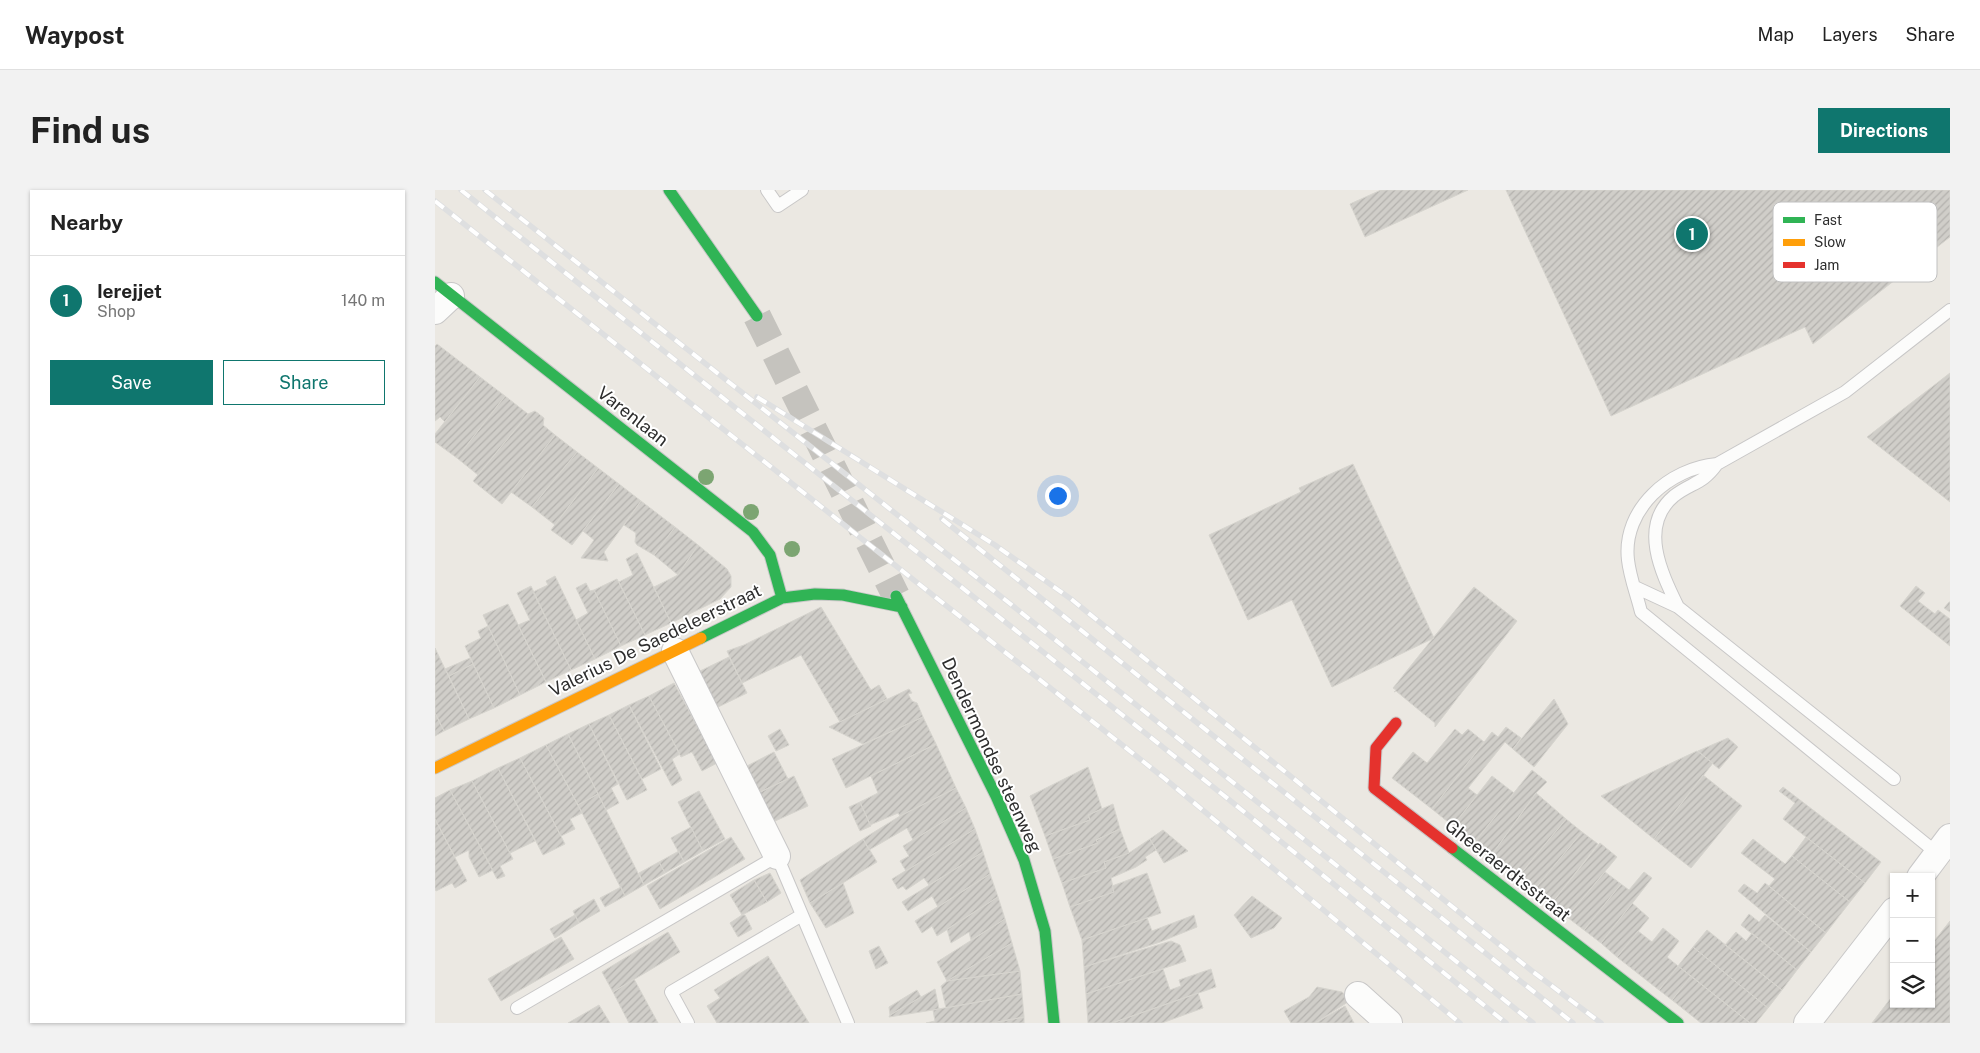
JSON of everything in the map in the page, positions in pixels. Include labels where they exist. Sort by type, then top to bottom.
[{"type":"street","points":[[669,190],[757,316]]},
{"type":"street","name":"Varenlaan","points":[[440,297],[753,532],[770,555],[782,598]]},
{"type":"street","name":"Valerius De Saedeleerstraat","points":[[435,768],[782,598],[813,592],[847,593],[902,607]]},
{"type":"street","name":"Dendermondse steenweg","points":[[896,596],[996,796],[1024,860],[1045,931],[1052,986],[1053,1023]]},
{"type":"street","points":[[675,651],[777,856]]},
{"type":"street","name":"Gheeraerdtsstraat","points":[[1396,723],[1377,748],[1375,788],[1678,1023]]},
{"type":"street","points":[[1923,873],[1944,846]]},
{"type":"street","points":[[1807,1023],[1890,916]]},
{"type":"street","points":[[1358,995],[1389,1023]]},
{"type":"lane","points":[[767,190],[778,206],[801,190]]},
{"type":"lane","points":[[1944,846],[1641,612],[1628,559],[1628,540],[1640,508],[1665,484],[1701,465],[1717,464],[1845,392],[1950,310]]},
{"type":"lane","points":[[1678,607],[1658,565],[1655,544],[1658,521],[1670,500],[1708,477],[1717,464]]},
{"type":"lane","points":[[1635,587],[1678,607],[1894,779]]},
{"type":"lane","points":[[517,1008],[777,856],[848,1023]]},
{"type":"lane","points":[[688,1023],[671,992],[802,915]]},
{"type":"building","points":[[1381,190],[1468,190],[1365,237],[1350,204]]},
{"type":"building","points":[[1506,190],[1950,190],[1950,237],[1937,247],[1937,202],[1773,202],[1773,282],[1892,282],[1813,344],[1805,327],[1611,416]]},
{"type":"building","points":[[437,344],[480,377],[445,422],[440,417],[435,421],[435,346]]},
{"type":"building","points":[[1950,373],[1950,502],[1867,437]]},
{"type":"building","points":[[480,377],[505,396],[457,458],[435,442],[435,434]]},
{"type":"building","points":[[505,396],[528,414],[478,475],[457,458]]},
{"type":"building","points":[[535,411],[544,418],[543,425],[555,435],[502,504],[473,481],[528,414]]},
{"type":"building","points":[[555,435],[577,452],[532,507],[511,492]]},
{"type":"building","points":[[577,452],[598,468],[555,525],[532,507]]},
{"type":"building","points":[[1353,464],[1434,638],[1332,687],[1292,600],[1248,620],[1209,535],[1301,492],[1299,488]]},
{"type":"building","points":[[598,468],[619,484],[572,545],[551,530]]},
{"type":"building","points":[[619,484],[641,501],[604,552],[608,561],[581,558],[594,540],[583,531]]},
{"type":"building","points":[[641,501],[675,527],[654,555],[637,545],[635,542],[636,533],[624,525]]},
{"type":"building","points":[[675,527],[698,545],[678,575],[654,555]]},
{"type":"building","points":[[698,545],[727,569],[731,576],[731,587],[720,599],[671,623],[654,587],[678,575]]},
{"type":"building","points":[[637,553],[671,623],[645,635],[619,582],[633,575],[626,559]]},
{"type":"building","points":[[555,576],[595,659],[571,670],[533,592],[548,585],[546,581]]},
{"type":"building","points":[[617,579],[645,635],[621,646],[594,590]]},
{"type":"building","points":[[586,583],[590,591],[594,590],[621,646],[595,659],[576,620],[588,613],[576,588]]},
{"type":"building","points":[[531,586],[571,670],[546,682],[518,625],[530,620],[517,593]]},
{"type":"building","points":[[1916,586],[1925,593],[1918,601],[1935,614],[1938,610],[1950,619],[1950,646],[1900,606]]},
{"type":"building","points":[[1474,587],[1517,621],[1435,727],[1435,723],[1396,691],[1394,692],[1396,690],[1393,688]]},
{"type":"building","points":[[1950,602],[1950,612],[1944,608]]},
{"type":"building","points":[[508,604],[546,682],[520,695],[483,615]]},
{"type":"building","points":[[821,607],[871,690],[879,685],[887,699],[840,722],[801,655],[742,683],[727,651],[744,645]]},
{"type":"building","points":[[488,626],[520,695],[494,708],[465,646],[481,638],[478,631]]},
{"type":"building","points":[[435,648],[469,719],[444,731],[435,713]]},
{"type":"building","points":[[729,657],[747,693],[714,709],[696,673]]},
{"type":"building","points":[[470,658],[473,664],[449,676],[445,669]]},
{"type":"building","points":[[473,664],[494,708],[469,719],[449,676]]},
{"type":"building","points":[[674,683],[717,763],[702,771],[692,752],[681,757],[649,696]]},
{"type":"building","points":[[909,689],[912,693],[908,694],[912,701],[917,703],[923,717],[863,744],[829,727]]},
{"type":"building","points":[[649,696],[680,754],[672,759],[682,780],[672,786],[629,705]]},
{"type":"building","points":[[1554,699],[1568,724],[1534,767],[1513,749]]},
{"type":"building","points":[[629,705],[661,769],[642,779],[609,715]]},
{"type":"building","points":[[435,713],[444,731],[435,736]]},
{"type":"building","points":[[609,715],[647,790],[627,800],[589,724]]},
{"type":"building","points":[[923,717],[936,744],[846,788],[832,759]]},
{"type":"building","points":[[589,724],[618,784],[611,788],[619,803],[606,810],[568,734]]},
{"type":"building","points":[[1506,727],[1521,738],[1513,749],[1505,742],[1468,788],[1477,795],[1453,826],[1432,809],[1492,732],[1498,737]]},
{"type":"building","points":[[780,729],[789,745],[776,751],[768,736]]},
{"type":"building","points":[[1455,729],[1462,735],[1468,729],[1484,742],[1432,809],[1392,778],[1413,752],[1427,763]]},
{"type":"building","points":[[568,734],[598,794],[578,805],[546,745]]},
{"type":"building","points":[[1728,738],[1738,747],[1719,769],[1698,751]]},
{"type":"building","points":[[936,744],[956,788],[900,816],[898,813],[870,825],[860,802],[878,793],[871,776]]},
{"type":"building","points":[[546,745],[582,813],[570,819],[575,829],[561,836],[520,758]]},
{"type":"building","points":[[1697,751],[1713,763],[1654,839],[1601,796]]},
{"type":"building","points":[[774,752],[788,779],[758,793],[745,767]]},
{"type":"building","points":[[520,758],[565,844],[543,855],[498,768]]},
{"type":"building","points":[[1088,767],[1102,809],[1088,815],[1090,820],[1045,836],[1030,796]]},
{"type":"building","points":[[498,768],[535,841],[510,853],[472,781]]},
{"type":"building","points":[[1532,770],[1547,782],[1536,793],[1491,856],[1474,843]]},
{"type":"building","points":[[1703,775],[1742,806],[1691,868],[1654,839]]},
{"type":"building","points":[[794,776],[808,806],[773,822],[758,793]]},
{"type":"building","points":[[1492,776],[1514,793],[1474,843],[1453,826]]},
{"type":"building","points":[[472,781],[513,859],[500,866],[505,876],[497,879],[450,790]]},
{"type":"building","points":[[1783,787],[1881,862],[1865,883],[1783,819],[1795,803],[1779,791]]},
{"type":"building","points":[[956,788],[966,808],[913,840],[907,828],[869,850],[863,839],[900,816]]},
{"type":"building","points":[[450,790],[493,870],[479,877],[469,857],[469,850],[455,857],[435,819],[435,798]]},
{"type":"building","points":[[699,791],[725,839],[703,851],[678,802]]},
{"type":"building","points":[[1536,793],[1566,819],[1518,877],[1491,856]]},
{"type":"building","points":[[598,794],[644,885],[625,896],[578,805]]},
{"type":"building","points":[[860,802],[871,826],[860,831],[849,807]]},
{"type":"building","points":[[1113,804],[1120,829],[1096,840],[1098,843],[1053,859],[1045,836],[1090,820],[1088,815]]},
{"type":"building","points":[[966,808],[975,829],[906,871],[900,861],[909,856],[903,846]]},
{"type":"building","points":[[435,819],[467,881],[455,888],[452,883],[436,891],[435,888]]},
{"type":"building","points":[[1566,819],[1582,832],[1534,890],[1518,877]]},
{"type":"building","points":[[691,827],[703,851],[684,862],[671,838]]},
{"type":"building","points":[[975,829],[983,852],[929,885],[924,878],[906,890],[903,886],[898,889],[892,879]]},
{"type":"building","points":[[1120,829],[1129,853],[1104,862],[1106,868],[1062,883],[1053,859],[1098,843],[1096,840]]},
{"type":"building","points":[[1163,830],[1188,851],[1164,863],[1150,839]]},
{"type":"building","points":[[1582,832],[1598,844],[1551,904],[1534,890]]},
{"type":"building","points":[[731,837],[745,859],[660,909],[647,886]]},
{"type":"building","points":[[1806,837],[1865,883],[1850,902],[1792,856]]},
{"type":"building","points":[[863,839],[877,862],[810,903],[800,880]]},
{"type":"building","points":[[1150,839],[1156,850],[1145,857],[1147,860],[1136,867],[1111,878],[1114,892],[1070,907],[1062,883],[1106,868],[1104,862],[1129,853]]},
{"type":"building","points":[[1753,839],[1785,864],[1792,856],[1850,902],[1826,933],[1769,886],[1775,879],[1741,853]]},
{"type":"building","points":[[1600,843],[1617,857],[1567,917],[1551,904]]},
{"type":"building","points":[[679,851],[684,862],[665,873],[659,862]]},
{"type":"building","points":[[983,852],[990,874],[938,907],[932,896],[908,911],[902,902]]},
{"type":"building","points":[[659,862],[665,873],[644,885],[639,873]]},
{"type":"building","points":[[1605,872],[1621,884],[1584,930],[1567,917]]},
{"type":"building","points":[[1644,872],[1652,878],[1601,943],[1584,930],[1621,884],[1629,890]]},
{"type":"building","points":[[770,873],[781,893],[767,902],[754,880]]},
{"type":"building","points":[[1147,873],[1161,913],[1082,940],[1070,907],[1114,892],[1112,886]]},
{"type":"building","points":[[990,874],[998,897],[937,936],[932,926],[922,933],[915,921]]},
{"type":"building","points":[[754,880],[767,902],[742,915],[730,895]]},
{"type":"building","points":[[843,883],[854,913],[826,928],[810,903]]},
{"type":"building","points":[[1765,883],[1826,933],[1811,952],[1738,891],[1744,884],[1757,893]]},
{"type":"building","points":[[621,887],[625,896],[605,907],[600,898]]},
{"type":"building","points":[[1252,896],[1282,918],[1274,928],[1251,938],[1234,915]]},
{"type":"building","points":[[998,897],[1005,919],[971,940],[969,932],[951,943],[947,929]]},
{"type":"building","points":[[594,899],[600,911],[579,923],[573,911]]},
{"type":"building","points":[[1632,903],[1649,918],[1617,957],[1601,943]]},
{"type":"building","points":[[1749,914],[1759,922],[1765,915],[1811,952],[1797,970],[1741,925]]},
{"type":"building","points":[[575,915],[579,923],[555,938],[550,929]]},
{"type":"building","points":[[745,915],[752,929],[738,937],[730,923]]},
{"type":"building","points":[[1194,915],[1197,927],[1160,942],[1084,967],[1082,940],[1147,918],[1152,931]]},
{"type":"building","points":[[1005,919],[1012,943],[947,981],[937,962]]},
{"type":"building","points":[[1950,921],[1950,1023],[1872,1023],[1890,999],[1890,1008],[1935,1008],[1935,940]]},
{"type":"building","points":[[1663,928],[1679,941],[1667,957],[1678,966],[1659,990],[1617,957],[1638,931],[1652,942]]},
{"type":"building","points":[[1707,930],[1782,990],[1768,1008],[1693,947]]},
{"type":"building","points":[[668,932],[680,952],[613,992],[602,972]]},
{"type":"building","points":[[1736,932],[1746,941],[1752,933],[1797,970],[1782,990],[1725,945]]},
{"type":"building","points":[[561,937],[574,959],[501,1001],[488,979]]},
{"type":"building","points":[[1171,941],[1180,945],[1186,961],[1086,994],[1084,967]]},
{"type":"building","points":[[1012,943],[1020,971],[947,981]]},
{"type":"building","points":[[879,946],[888,963],[876,969],[869,951]]},
{"type":"building","points":[[1693,947],[1768,1008],[1756,1023],[1750,1023],[1678,966]]},
{"type":"building","points":[[768,956],[809,1023],[717,1023],[707,1006],[720,998],[714,990]]},
{"type":"building","points":[[1678,966],[1691,976],[1672,1000],[1659,990]]},
{"type":"building","points":[[1163,969],[1170,990],[1181,986],[1179,980],[1211,969],[1216,987],[1112,1023],[1088,1023],[1086,994]]},
{"type":"building","points":[[1020,971],[1022,994],[946,1008],[941,986],[947,981]]},
{"type":"building","points":[[1691,976],[1750,1023],[1701,1023],[1672,1000]]},
{"type":"building","points":[[634,979],[658,1023],[629,1023],[613,992]]},
{"type":"building","points":[[1317,987],[1342,992],[1351,1000],[1315,1023],[1291,1023],[1284,1011],[1309,997]]},
{"type":"building","points":[[935,989],[939,1009],[889,1017],[890,1015]]},
{"type":"building","points":[[917,990],[921,997],[890,1015],[889,1007]]},
{"type":"building","points":[[1198,993],[1203,1008],[1162,1023],[1112,1023]]},
{"type":"building","points":[[1022,994],[1024,1017],[992,1023],[926,1023],[935,1021],[933,1010]]},
{"type":"building","points":[[599,1005],[610,1023],[568,1023],[575,1019]]},
{"type":"building","points":[[1345,1006],[1354,1023],[1315,1023]]},
{"type":"building","points":[[1024,1017],[1024,1023],[992,1023]]},
{"type":"tunnel","points":[[757,316],[896,596]]},
{"type":"railway","points":[[461,190],[1222,794],[1506,1023]]},
{"type":"railway","points":[[485,190],[1013,606],[1533,1023]]},
{"type":"railway","points":[[435,201],[1164,778],[1460,1023]]},
{"type":"railway","points":[[757,397],[995,545],[1071,599],[1532,971],[1601,1023]]},
{"type":"railway","points":[[942,519],[1573,1023]]},
{"type":"traffic: fast","points":[[669,190],[757,316]]},
{"type":"traffic: fast","points":[[435,282],[753,532],[770,555],[782,598]]},
{"type":"traffic: fast","points":[[701,638],[782,598],[815,594],[843,595],[902,607]]},
{"type":"traffic: fast","points":[[896,596],[996,796],[1024,860],[1045,931],[1054,1023]]},
{"type":"traffic: fast","points":[[1452,848],[1678,1023]]},
{"type":"traffic: slow","points":[[435,768],[701,638]]},
{"type":"traffic: jam","points":[[1396,723],[1376,748],[1374,788],[1452,848]]},
{"type":"place","name":"Ierejjet","points":[[1692,234]]}]
